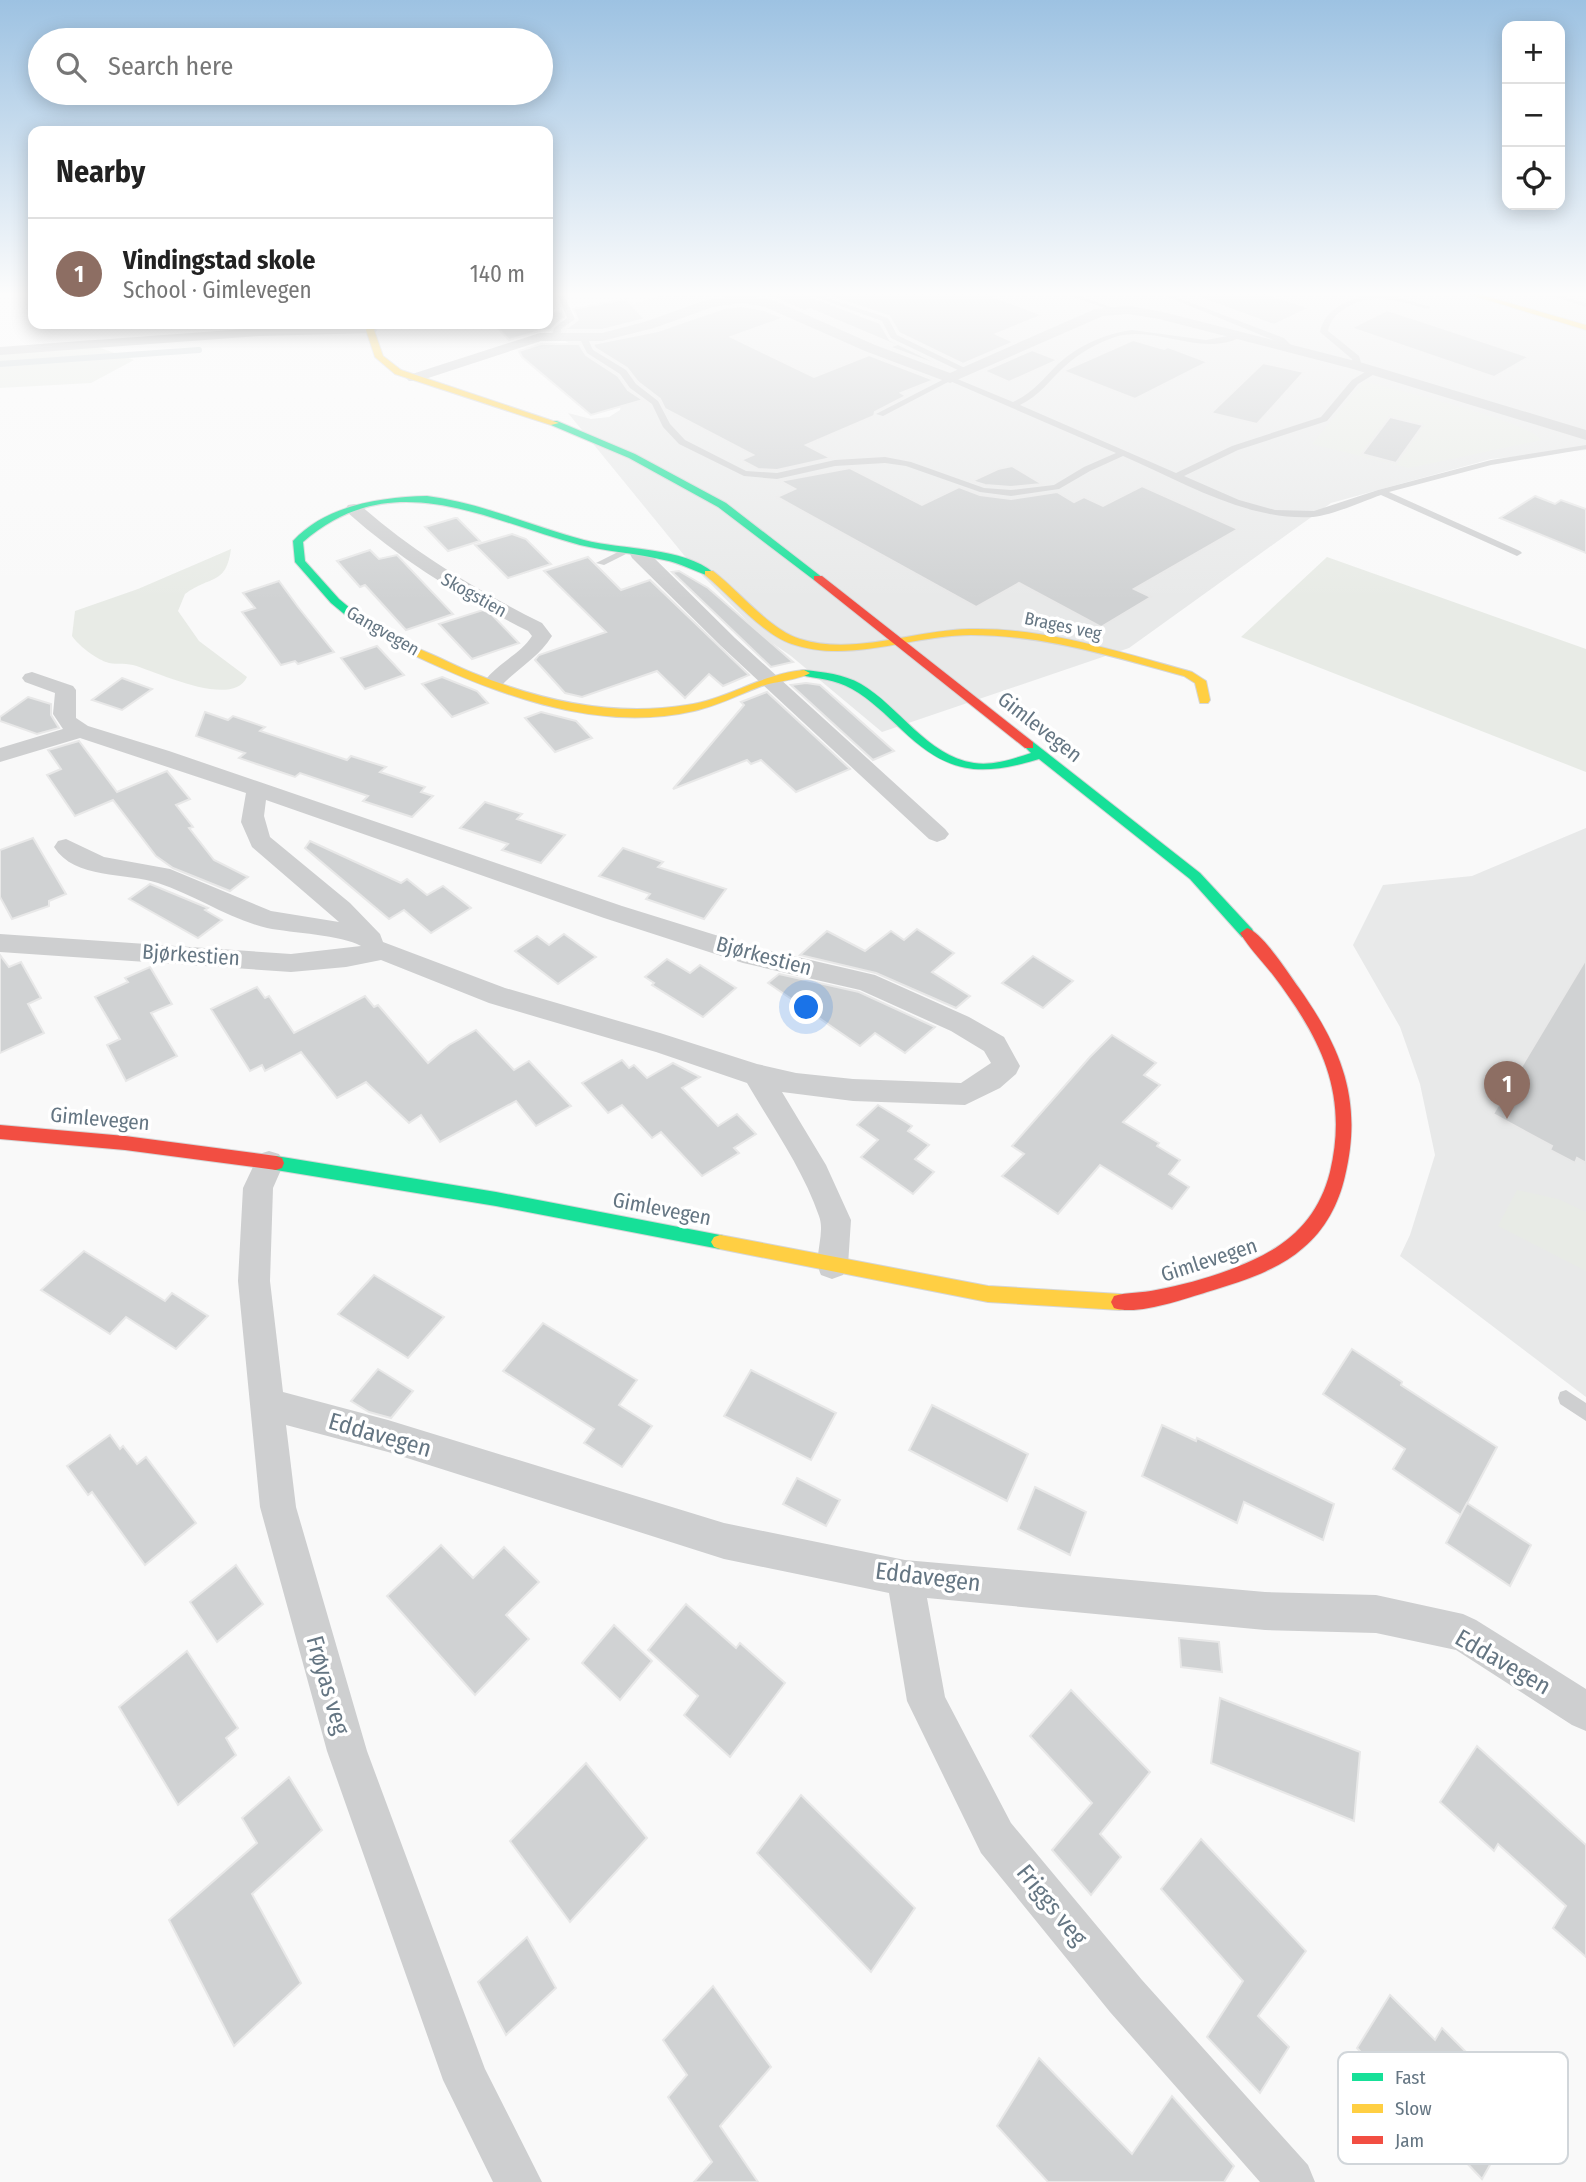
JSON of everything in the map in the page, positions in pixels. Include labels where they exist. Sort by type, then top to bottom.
[{"type":"street","name":"Gimlevegen","points":[[0,1132],[164,1146],[390,1180],[550,1208],[988,1294],[1083,1301],[1157,1299],[1268,1266],[1304,1239],[1326,1212],[1337,1181],[1347,1129],[1345,1099],[1335,1066],[1311,1020],[1239,923],[1195,876],[722,505],[594,439],[473,397]]},
{"type":"street","points":[[1459,397],[1586,435]]},
{"type":"street","name":"Gangvegen","points":[[894,639],[855,645],[818,646],[793,642],[698,566],[545,532],[480,506],[443,497],[400,496],[354,509],[310,528],[298,541],[300,561],[332,600],[360,622],[391,640],[438,661],[522,694],[583,709],[629,716],[684,711],[785,673],[825,674],[852,682],[872,694],[928,747],[957,764],[991,768],[1014,766],[1041,754]]},
{"type":"street","name":"Skogstien","points":[[354,509],[387,540],[433,571],[471,595],[535,627],[542,636],[540,643],[510,665],[494,682]]},
{"type":"street","points":[[633,553],[937,834]]},
{"type":"street","name":"Brages veg","points":[[894,639],[967,632],[1030,637],[1188,674],[1200,681],[1204,700]]},
{"type":"street","points":[[32,678],[66,690],[64,719],[67,724],[80,731]]},
{"type":"street","points":[[0,755],[80,731]]},
{"type":"street","name":"Bjørkestien","points":[[66,846],[83,859],[161,875],[267,919],[374,944],[498,996],[660,1043],[757,1075],[796,1084],[853,1090],[965,1094],[990,1080],[1006,1066],[994,1044],[948,1018],[866,982],[752,956],[625,916],[258,790],[213,772],[80,731]]},
{"type":"street","name":"Bjørkestien","points":[[258,790],[250,808],[252,827],[260,841],[341,909],[374,944]]},
{"type":"street","name":"Bjørkestien","points":[[0,943],[291,963],[346,958],[374,944]]},
{"type":"street","points":[[757,1075],[816,1174],[836,1220],[832,1265]]},
{"type":"street","name":"Frøyas veg","points":[[269,1163],[258,1188],[254,1281],[278,1507],[347,1751],[466,2080],[518,2182]]},
{"type":"street","name":"Eddavegen","points":[[266,1404],[388,1436],[724,1541],[905,1578],[1265,1611],[1376,1614],[1463,1633],[1586,1711]]},
{"type":"street","name":"Friggs veg","points":[[905,1578],[926,1701],[996,1838],[1126,1996],[1291,2182]]},
{"type":"lane","points":[[647,397],[655,403],[672,434],[693,449],[744,473],[777,476],[845,461],[885,460],[908,464],[983,490],[1011,493],[1056,487],[1087,468],[1124,453]]},
{"type":"lane","points":[[880,414],[913,397]]},
{"type":"lane","points":[[995,397],[1236,502],[1275,513],[1315,514],[1381,492],[1491,463],[1586,447]]},
{"type":"lane","points":[[1014,405],[1033,397]]},
{"type":"lane","points":[[1177,476],[1235,448],[1324,419],[1343,397]]},
{"type":"lane","points":[[1381,492],[1517,554]]},
{"type":"lane","points":[[601,563],[633,553]]},
{"type":"lane","points":[[1566,1398],[1586,1413]]},
{"type":"shaded area","points":[[620,397],[1586,397],[1586,450],[1491,459],[1331,503],[1129,648],[882,732],[791,656],[762,636],[692,565],[568,413],[591,419],[609,417],[620,410]]},
{"type":"shaded area","points":[[1351,397],[1424,397],[1510,423],[1542,440],[1409,468],[1312,444]]},
{"type":"shaded area","points":[[231,549],[229,561],[221,574],[185,594],[178,611],[199,641],[247,677],[239,686],[226,690],[194,686],[133,665],[106,662],[87,651],[72,636],[75,611],[138,589]]},
{"type":"shaded area","points":[[1327,557],[1586,649],[1586,772],[1241,637]]},
{"type":"shaded area","points":[[1586,828],[1586,1397],[1400,1256],[1410,1235],[1435,1155],[1420,1084],[1400,1027],[1353,945],[1383,885],[1472,876]]},
{"type":"shaded area","points":[[1517,1190],[1558,1199],[1586,1212],[1586,1271],[1498,1226]]},
{"type":"building","points":[[569,397],[638,397],[643,400],[591,415]]},
{"type":"building","points":[[657,397],[904,397],[875,412],[874,416],[806,445],[831,458],[777,470],[758,469],[741,460],[753,455],[665,409]]},
{"type":"building","points":[[1228,397],[1282,397],[1257,424],[1211,413]]},
{"type":"building","points":[[1390,417],[1423,425],[1396,463],[1362,454]]},
{"type":"building","points":[[1012,466],[1042,484],[1011,487],[972,481],[998,469]]},
{"type":"building","points":[[850,468],[922,505],[959,487],[980,495],[1011,499],[1057,492],[1074,502],[1084,497],[1103,506],[1142,486],[1238,529],[1134,589],[1151,597],[1101,627],[1019,583],[976,607],[777,497],[795,489],[780,481]]},
{"type":"building","points":[[1535,496],[1555,504],[1561,500],[1586,509],[1586,553],[1500,518]]},
{"type":"building","points":[[455,518],[480,541],[448,551],[425,527]]},
{"type":"building","points":[[512,534],[526,539],[551,564],[508,578],[475,545]]},
{"type":"building","points":[[370,550],[379,559],[397,555],[453,614],[406,630],[365,585],[360,587],[337,561]]},
{"type":"building","points":[[588,557],[621,590],[650,580],[749,675],[723,686],[709,674],[685,698],[657,671],[582,697],[565,693],[535,660],[539,655],[606,632],[544,571]]},
{"type":"building","points":[[679,571],[708,588],[793,662],[771,667],[672,572]]},
{"type":"building","points":[[279,581],[334,652],[298,664],[295,661],[281,665],[242,612],[255,608],[243,593]]},
{"type":"building","points":[[483,610],[491,614],[519,643],[472,659],[439,624]]},
{"type":"building","points":[[377,646],[404,675],[365,689],[341,658]]},
{"type":"building","points":[[442,677],[477,691],[488,703],[452,717],[422,684]]},
{"type":"building","points":[[122,678],[152,689],[122,710],[92,700]]},
{"type":"building","points":[[791,685],[820,685],[894,751],[873,760]]},
{"type":"building","points":[[767,692],[850,769],[796,792],[761,760],[751,764],[747,760],[673,789],[744,705],[741,702]]},
{"type":"building","points":[[28,697],[51,704],[51,715],[59,728],[37,734],[0,721],[0,717]]},
{"type":"building","points":[[205,712],[228,720],[233,716],[265,727],[260,731],[347,760],[351,756],[386,767],[380,772],[425,787],[421,792],[433,796],[412,817],[363,801],[368,796],[300,773],[295,777],[239,758],[245,753],[196,736]]},
{"type":"building","points":[[541,712],[576,721],[592,738],[555,752],[525,718]]},
{"type":"building","points":[[79,741],[117,792],[167,771],[190,799],[176,805],[193,827],[189,828],[214,860],[248,877],[230,891],[173,868],[156,856],[113,800],[75,816],[47,775],[61,769],[48,750]]},
{"type":"building","points":[[485,802],[522,814],[517,819],[565,835],[541,863],[502,850],[508,844],[460,828]]},
{"type":"building","points":[[33,838],[66,894],[49,901],[49,906],[12,919],[0,897],[0,850]]},
{"type":"building","points":[[310,841],[401,883],[407,879],[427,895],[443,886],[471,908],[431,933],[404,910],[389,919],[305,848]]},
{"type":"building","points":[[623,848],[663,862],[658,867],[726,889],[704,919],[646,899],[650,894],[599,876]]},
{"type":"building","points":[[150,884],[208,908],[205,910],[222,920],[198,938],[129,899]]},
{"type":"building","points":[[917,929],[954,953],[932,972],[970,996],[956,1008],[876,973],[800,955],[827,931],[865,951],[891,931],[904,940]]},
{"type":"building","points":[[564,934],[596,957],[558,984],[515,951],[537,936],[549,945]]},
{"type":"building","points":[[0,955],[9,967],[21,962],[41,998],[28,1004],[44,1033],[0,1053]]},
{"type":"building","points":[[1033,956],[1073,981],[1043,1008],[1002,983]]},
{"type":"building","points":[[667,959],[690,973],[700,965],[736,988],[703,1017],[652,985],[654,983],[645,977]]},
{"type":"building","points":[[1586,959],[1586,1163],[1577,1158],[1575,1163],[1550,1150],[1552,1146],[1493,1114]]},
{"type":"building","points":[[150,967],[172,1004],[151,1013],[177,1056],[126,1081],[107,1045],[120,1039],[95,997],[128,982],[125,978]]},
{"type":"building","points":[[779,974],[859,992],[935,1027],[905,1053],[875,1033],[860,1046],[768,983]]},
{"type":"building","points":[[257,987],[265,998],[269,996],[294,1033],[365,996],[374,1007],[378,1005],[428,1063],[449,1045],[476,1030],[514,1070],[529,1061],[571,1106],[536,1126],[516,1101],[440,1142],[421,1115],[409,1123],[366,1082],[337,1098],[301,1052],[265,1071],[262,1065],[250,1071],[211,1009]]},
{"type":"building","points":[[1112,1035],[1156,1063],[1144,1075],[1160,1085],[1123,1122],[1159,1143],[1157,1146],[1180,1160],[1169,1174],[1189,1187],[1172,1209],[1100,1165],[1058,1214],[1002,1176],[1024,1154],[1012,1146]]},
{"type":"building","points":[[622,1060],[629,1068],[634,1065],[647,1078],[673,1063],[700,1077],[682,1088],[718,1126],[737,1114],[756,1134],[734,1148],[739,1153],[702,1176],[661,1132],[652,1138],[622,1105],[608,1113],[582,1083]]},
{"type":"building","points":[[878,1105],[912,1126],[908,1131],[929,1145],[915,1159],[934,1172],[913,1194],[861,1157],[878,1140],[857,1125]]},
{"type":"building","points":[[84,1251],[165,1301],[172,1293],[208,1316],[176,1349],[126,1317],[110,1334],[41,1290]]},
{"type":"building","points":[[374,1275],[444,1317],[408,1358],[338,1314]]},
{"type":"building","points":[[543,1323],[637,1380],[619,1405],[652,1426],[622,1467],[584,1443],[594,1429],[503,1371]]},
{"type":"building","points":[[1352,1349],[1402,1382],[1401,1385],[1497,1447],[1461,1515],[1393,1469],[1405,1449],[1323,1394]]},
{"type":"building","points":[[378,1369],[413,1391],[391,1418],[369,1412],[351,1401]]},
{"type":"building","points":[[751,1370],[836,1413],[811,1460],[724,1416]]},
{"type":"building","points":[[932,1405],[1028,1454],[1007,1501],[909,1450]]},
{"type":"building","points":[[1162,1425],[1196,1441],[1197,1438],[1334,1504],[1323,1540],[1244,1502],[1237,1523],[1142,1476]]},
{"type":"building","points":[[110,1435],[120,1449],[123,1446],[137,1464],[146,1457],[196,1523],[145,1565],[92,1492],[88,1495],[67,1466]]},
{"type":"building","points":[[797,1478],[840,1500],[826,1526],[783,1504]]},
{"type":"building","points":[[1035,1487],[1086,1512],[1070,1555],[1018,1529]]},
{"type":"building","points":[[1467,1503],[1531,1545],[1510,1586],[1446,1543]]},
{"type":"building","points":[[441,1545],[473,1578],[504,1547],[539,1582],[506,1615],[529,1639],[475,1695],[387,1596]]},
{"type":"building","points":[[236,1565],[263,1604],[217,1642],[190,1602]]},
{"type":"building","points":[[686,1604],[736,1648],[740,1643],[785,1683],[730,1757],[684,1715],[698,1696],[648,1650]]},
{"type":"building","points":[[614,1625],[652,1661],[620,1700],[582,1663]]},
{"type":"building","points":[[1179,1638],[1219,1642],[1222,1672],[1181,1667]]},
{"type":"building","points":[[187,1651],[238,1728],[226,1738],[236,1755],[178,1805],[119,1707]]},
{"type":"building","points":[[1071,1690],[1150,1772],[1100,1834],[1121,1857],[1091,1895],[1052,1850],[1092,1803],[1030,1736]]},
{"type":"building","points":[[1220,1698],[1360,1752],[1354,1821],[1211,1763]]},
{"type":"building","points":[[1477,1746],[1586,1845],[1586,1957],[1553,1928],[1566,1906],[1498,1844],[1494,1851],[1440,1802]]},
{"type":"building","points":[[586,1763],[647,1838],[570,1922],[510,1841]]},
{"type":"building","points":[[289,1777],[322,1830],[252,1894],[301,1983],[234,2046],[169,1920],[257,1843],[242,1818]]},
{"type":"building","points":[[801,1795],[915,1908],[871,1972],[757,1853]]},
{"type":"building","points":[[1201,1839],[1306,1951],[1258,2016],[1289,2047],[1260,2093],[1207,2037],[1243,1981],[1161,1889]]},
{"type":"building","points":[[527,1937],[556,1988],[506,2035],[478,1982]]},
{"type":"building","points":[[713,1986],[771,2067],[720,2126],[758,2182],[694,2182],[712,2162],[668,2097],[687,2075],[663,2040]]},
{"type":"building","points":[[1390,1995],[1435,2040],[1442,2028],[1466,2052],[1361,2052],[1357,2048]]},
{"type":"building","points":[[1039,2058],[1132,2154],[1172,2096],[1234,2166],[1224,2182],[1048,2182],[997,2126]]},
{"type":"building","points":[[1468,2164],[1490,2164],[1482,2179]]},
{"type":"traffic: fast","points":[[554,423],[632,456],[722,505],[818,578]]},
{"type":"traffic: fast","points":[[405,647],[359,621],[335,601],[300,562],[298,541],[322,523],[358,508],[399,500],[427,499],[454,502],[585,543],[680,560],[709,573]]},
{"type":"traffic: fast","points":[[804,673],[831,676],[855,685],[931,749],[951,761],[973,767],[991,767],[1041,754]]},
{"type":"traffic: fast","points":[[1029,745],[1195,876],[1247,933]]},
{"type":"traffic: fast","points":[[276,1163],[496,1199],[720,1242]]},
{"type":"traffic: slow","points":[[474,397],[554,423]]},
{"type":"traffic: slow","points":[[709,573],[765,622],[796,642],[839,648],[948,633],[1025,636],[1080,646],[1188,674],[1200,681],[1204,700]]},
{"type":"traffic: slow","points":[[405,647],[508,690],[582,709],[619,713],[656,713],[692,708],[761,682],[804,673]]},
{"type":"traffic: slow","points":[[720,1242],[988,1294],[1120,1302]]},
{"type":"traffic: jam","points":[[818,578],[1029,745]]},
{"type":"traffic: jam","points":[[1120,1302],[1154,1298],[1186,1290],[1234,1276],[1278,1256],[1312,1229],[1334,1187],[1341,1159],[1345,1110],[1333,1060],[1301,1002],[1247,933]]},
{"type":"traffic: jam","points":[[0,1132],[125,1143],[276,1163]]},
{"type":"place","name":"Vindingstad skole","points":[[1507,1119]]}]
